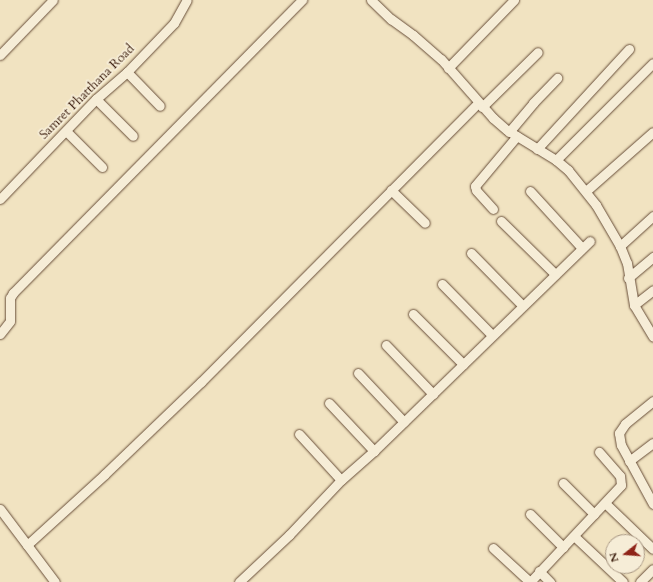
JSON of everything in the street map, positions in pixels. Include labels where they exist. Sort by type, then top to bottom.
[{"type":"street","points":[[0,55],[53,0]]},
{"type":"street","name":"Samret Phatthana Road","points":[[0,199],[96,99],[127,72],[174,23],[186,0]]},
{"type":"street","points":[[0,334],[10,321],[10,298],[13,293],[302,0]]},
{"type":"street","points":[[371,0],[394,22],[425,45],[448,68],[480,105],[513,134],[556,160],[568,170],[586,191],[620,246],[627,263],[628,278],[634,305],[653,337]]},
{"type":"street","points":[[448,68],[514,0]]},
{"type":"street","points":[[536,149],[629,49]]},
{"type":"street","points":[[27,545],[105,474],[197,386],[391,190],[538,52]]},
{"type":"street","points":[[556,160],[653,63]]},
{"type":"street","points":[[127,72],[160,106]]},
{"type":"street","points":[[493,209],[476,190],[475,186],[513,134],[533,103],[557,78]]},
{"type":"street","points":[[96,99],[132,136]]},
{"type":"street","points":[[66,130],[102,167]]},
{"type":"street","points":[[586,191],[653,132]]},
{"type":"street","points":[[391,190],[425,223]]},
{"type":"street","points":[[530,191],[582,248]]},
{"type":"street","points":[[620,246],[653,216]]},
{"type":"street","points":[[500,221],[555,274]]},
{"type":"street","points":[[239,582],[289,535],[341,480],[374,451],[522,305],[590,241]]},
{"type":"street","points":[[472,253],[522,305]]},
{"type":"street","points":[[628,278],[653,257]]},
{"type":"street","points":[[442,284],[492,335]]},
{"type":"street","points":[[634,305],[653,290]]},
{"type":"street","points":[[413,314],[463,364]]},
{"type":"street","points":[[386,345],[432,394]]},
{"type":"street","points":[[358,374],[404,422]]},
{"type":"street","points":[[653,401],[625,424],[619,433],[621,445],[653,504]]},
{"type":"street","points":[[329,403],[374,451]]},
{"type":"street","points":[[299,434],[341,480]]},
{"type":"street","points":[[629,461],[653,443]]},
{"type":"street","points":[[493,548],[530,582],[621,485],[622,481],[599,452]]},
{"type":"street","points":[[563,483],[594,514]]},
{"type":"street","points":[[605,503],[653,549]]},
{"type":"street","points":[[0,509],[55,582]]},
{"type":"street","points":[[530,514],[563,547]]},
{"type":"street","points":[[574,536],[623,582]]},
{"type":"street","points":[[640,582],[653,569]]},
{"type":"street","points":[[539,571],[550,582]]}]
